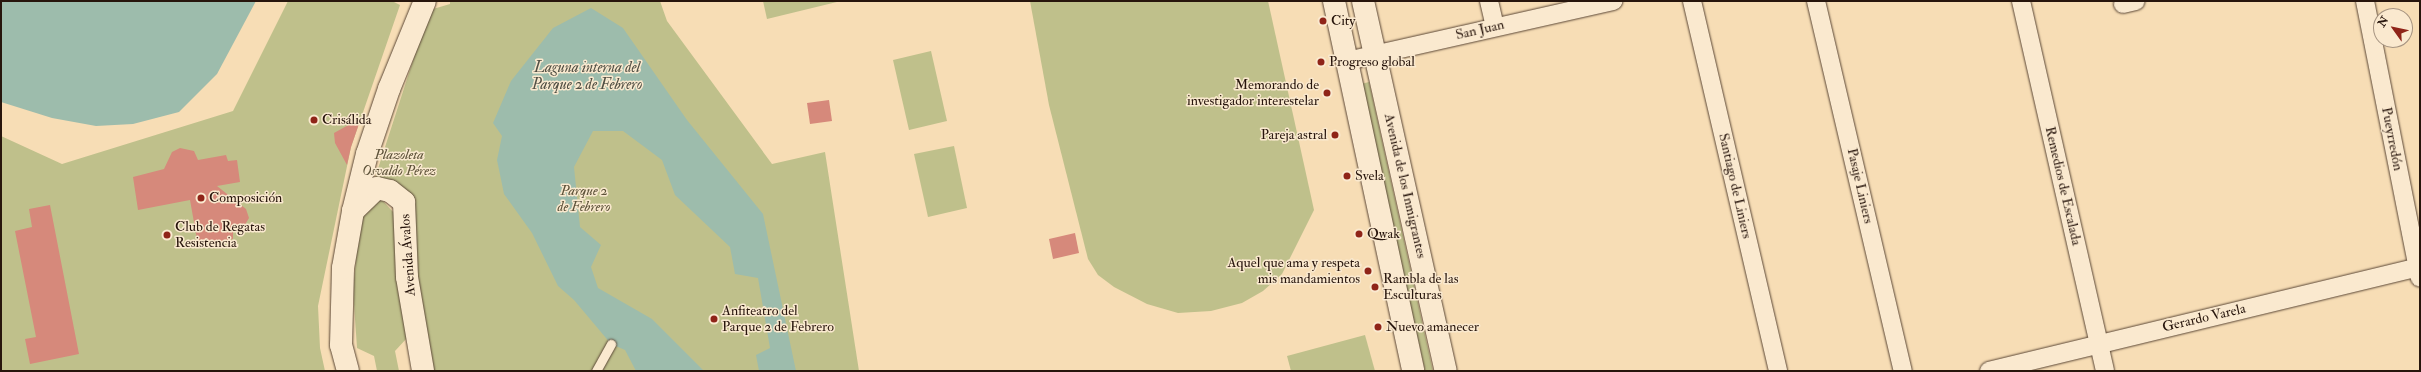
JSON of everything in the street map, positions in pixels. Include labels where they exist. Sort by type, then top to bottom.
[{"type":"main road","points":[[348,371],[342,345],[343,268],[353,211],[367,154],[389,89],[425,1]]},
{"type":"main road","points":[[1334,1],[1413,371]]},
{"type":"main road","name":"Avenida de los Inmigrantes","points":[[1363,1],[1446,371]]},
{"type":"main road","name":"Avenida Ávalos","points":[[353,211],[377,188],[390,191],[404,202],[407,277],[424,371]]},
{"type":"street","points":[[1489,1],[1495,26]]},
{"type":"street","name":"San Juan","points":[[1347,61],[1495,26],[1613,1]]},
{"type":"street","name":"Santiago de Liniers","points":[[1692,1],[1778,371]]},
{"type":"street","name":"Pasaje Liniers","points":[[1816,1],[1903,371]]},
{"type":"street","name":"Remedios de Escalada","points":[[2020,1],[2105,371]]},
{"type":"street","name":"Pueyrredón","points":[[2365,1],[2419,271]]},
{"type":"street","name":"Gerardo Varela","points":[[1989,371],[2098,343],[2419,271]]},
{"type":"lane","points":[[596,371],[611,344]]},
{"type":"green space","name":"Club de Regatas Resistencia","points":[[288,1],[392,1],[400,5],[351,147],[318,306],[320,348],[325,371],[1,371],[1,136],[62,164],[233,111]]},
{"type":"green space","name":"Parque 2 de Febrero","points":[[450,1],[660,1],[667,21],[772,164],[825,152],[859,371],[429,371],[409,282],[409,194],[397,182],[374,181],[419,42],[433,9],[450,4]]},
{"type":"green space","points":[[763,1],[841,1],[767,19]]},
{"type":"green space","points":[[1030,1],[1268,1],[1314,210],[1282,274],[1263,291],[1242,303],[1211,311],[1178,313],[1147,304],[1114,287],[1098,275],[1088,259],[1049,105]]},
{"type":"green space","points":[[931,51],[947,121],[909,130],[893,60]]},
{"type":"green space","points":[[1369,82],[1433,371],[1425,371],[1361,84]]},
{"type":"green space","points":[[954,146],[967,208],[928,217],[914,154]]},
{"type":"green space","points":[[382,200],[394,213],[407,338],[395,351],[399,371],[377,371],[374,356],[357,348],[353,290],[360,219],[370,202]]},
{"type":"green space","points":[[1365,335],[1375,371],[1291,371],[1287,356]]},
{"type":"water","points":[[1,1],[256,1],[217,74],[179,112],[133,124],[96,126],[52,118],[1,102]]},
{"type":"water","name":"Laguna interna del Parque 2 de Febrero","points":[[591,8],[623,28],[687,120],[763,214],[796,371],[759,371],[756,355],[770,348],[758,278],[735,274],[730,247],[675,195],[662,160],[623,131],[593,131],[574,167],[580,227],[601,245],[591,267],[598,288],[652,319],[704,371],[636,371],[625,350],[611,344],[574,300],[558,286],[532,233],[504,194],[497,160],[502,136],[493,123],[511,81],[553,28]]},
{"type":"building","points":[[829,100],[832,121],[810,124],[807,103]]},
{"type":"building","points":[[361,118],[351,147],[347,165],[335,143],[334,133]]},
{"type":"building","points":[[180,148],[194,151],[198,160],[226,155],[228,161],[237,160],[240,182],[217,186],[246,209],[249,218],[243,228],[233,230],[233,239],[198,245],[190,200],[138,210],[133,177],[164,169],[172,152]]},
{"type":"building","points":[[50,205],[79,354],[30,364],[25,339],[36,337],[15,231],[32,227],[29,209]]},
{"type":"building","points":[[1075,233],[1079,253],[1053,259],[1049,239]]},
{"type":"place","name":"City","points":[[1323,21]]},
{"type":"place","name":"Progreso global","points":[[1321,62]]},
{"type":"place","name":"Memorando de investigador interestelar","points":[[1327,93]]},
{"type":"place","name":"Crisálida","points":[[314,120]]},
{"type":"place","name":"Pareja astral","points":[[1335,135]]},
{"type":"place","name":"Svela","points":[[1347,176]]},
{"type":"place","name":"Composición","points":[[201,198]]},
{"type":"place","name":"Qwak","points":[[1359,234]]},
{"type":"place","name":"Club de Regatas Resistencia","points":[[167,235]]},
{"type":"place","name":"Aquel que ama y respeta mis mandamientos","points":[[1368,271]]},
{"type":"place","name":"Rambla de las Esculturas","points":[[1375,287]]},
{"type":"place","name":"Anfiteatro del Parque 2 de Febrero","points":[[714,319]]},
{"type":"place","name":"Nuevo amanecer","points":[[1378,327]]},
{"type":"park label","name":"Plazoleta Osvaldo Pérez","points":[[399,164]]}]
